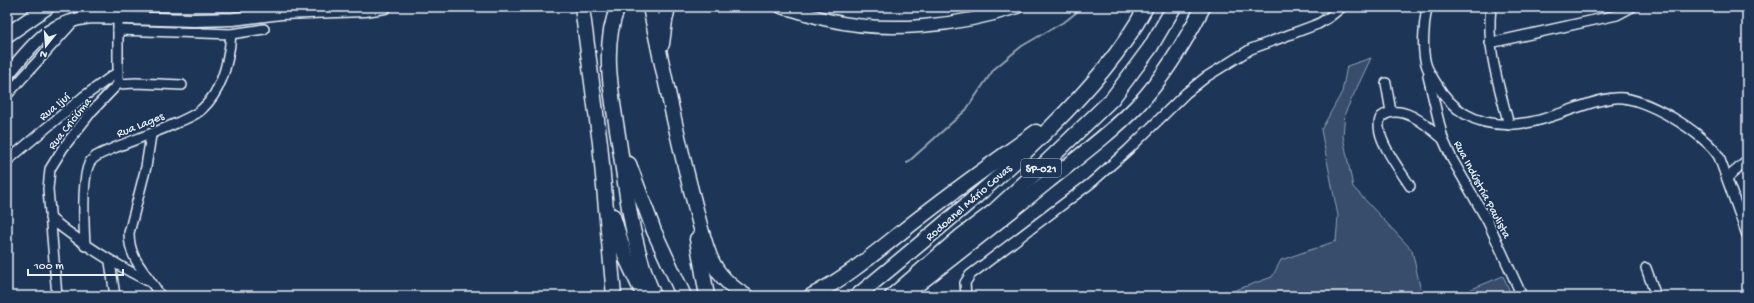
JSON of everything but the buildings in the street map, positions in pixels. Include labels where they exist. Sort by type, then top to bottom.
[{"type":"highway","points":[[582,7],[600,143],[614,296]]},
{"type":"highway","points":[[650,7],[684,166],[707,296]]},
{"type":"highway","points":[[661,60],[664,21],[668,7]]},
{"type":"highway","name":"Rodoanel Mário Covas","points":[[857,296],[997,178],[1076,102],[1114,56],[1140,20],[1146,7]]},
{"type":"highway","points":[[903,296],[1079,157],[1111,130],[1138,104],[1163,74],[1184,43],[1203,7]]},
{"type":"highway","points":[[617,9],[611,34],[609,54],[617,127],[634,237],[640,261],[654,296]]},
{"type":"highway","points":[[7,24],[38,10]]},
{"type":"highway","points":[[7,35],[38,10]]},
{"type":"highway","points":[[7,44],[38,10]]},
{"type":"highway","name":"Rodoanel Mário Covas","points":[[892,296],[1021,186],[1112,99],[1150,48],[1171,13]]},
{"type":"highway","points":[[811,296],[827,288],[1076,102]]},
{"type":"highway","points":[[617,127],[636,184],[654,231],[684,296]]},
{"type":"highway","points":[[600,143],[618,235],[626,258],[644,296]]},
{"type":"highway","points":[[684,166],[711,259],[727,282],[746,296]]},
{"type":"main road","points":[[7,76],[43,36],[58,26],[76,19],[118,24],[195,27],[233,19],[281,13],[365,10],[385,7]]},
{"type":"main road","points":[[781,7],[829,20],[879,26],[914,26],[976,19],[1017,7]]},
{"type":"street","points":[[966,296],[965,283],[970,275],[1091,183],[1128,150],[1186,93],[1206,77],[1251,48],[1318,24],[1342,7]]},
{"type":"street","name":"Rua Indústria Paulista","points":[[1427,7],[1424,42],[1426,67],[1443,139],[1455,165],[1488,222],[1522,296]]},
{"type":"street","points":[[1491,7],[1490,43],[1494,65],[1510,125]]},
{"type":"street","points":[[1490,43],[1617,14],[1632,7]]},
{"type":"street","points":[[7,95],[76,19]]},
{"type":"street","points":[[118,24],[118,84],[136,83],[182,85]]},
{"type":"street","points":[[195,27],[231,34],[264,29]]},
{"type":"street","name":"Rua Lages","points":[[85,246],[86,182],[90,163],[93,158],[196,114],[209,101],[225,72],[231,34]]},
{"type":"street","points":[[1426,67],[1440,91],[1450,103],[1467,116],[1481,122],[1510,125],[1532,122],[1610,99],[1625,98],[1635,100],[1663,113],[1708,143],[1719,157],[1747,235]]},
{"type":"street","name":"Rua Ijuí","points":[[7,161],[83,97],[118,72]]},
{"type":"street","name":"Rua Criciúma","points":[[57,296],[48,182],[52,164],[92,111],[118,84]]},
{"type":"street","points":[[1386,84],[1391,112]]},
{"type":"street","points":[[1410,186],[1388,151],[1378,126],[1381,117],[1391,112],[1408,115],[1418,119],[1443,139]]},
{"type":"street","points":[[151,134],[146,167],[129,233],[129,241],[133,256],[160,296]]},
{"type":"street","points":[[1727,178],[1747,161]]},
{"type":"street","points":[[50,218],[85,246],[110,262],[151,282]]},
{"type":"street","points":[[110,262],[116,296]]},
{"type":"street","points":[[1646,268],[1656,296]]},
{"type":"shaded area","points":[[1371,58],[1345,113],[1343,136],[1353,187],[1412,250],[1422,296],[1219,296],[1272,277],[1281,260],[1336,241],[1338,216],[1321,130],[1342,92],[1347,66]]},
{"type":"shaded area","points":[[1503,276],[1512,296],[1455,296]]},
{"type":"waterway","points":[[907,163],[966,110],[994,69],[1022,46],[1067,20],[1083,7]]}]
